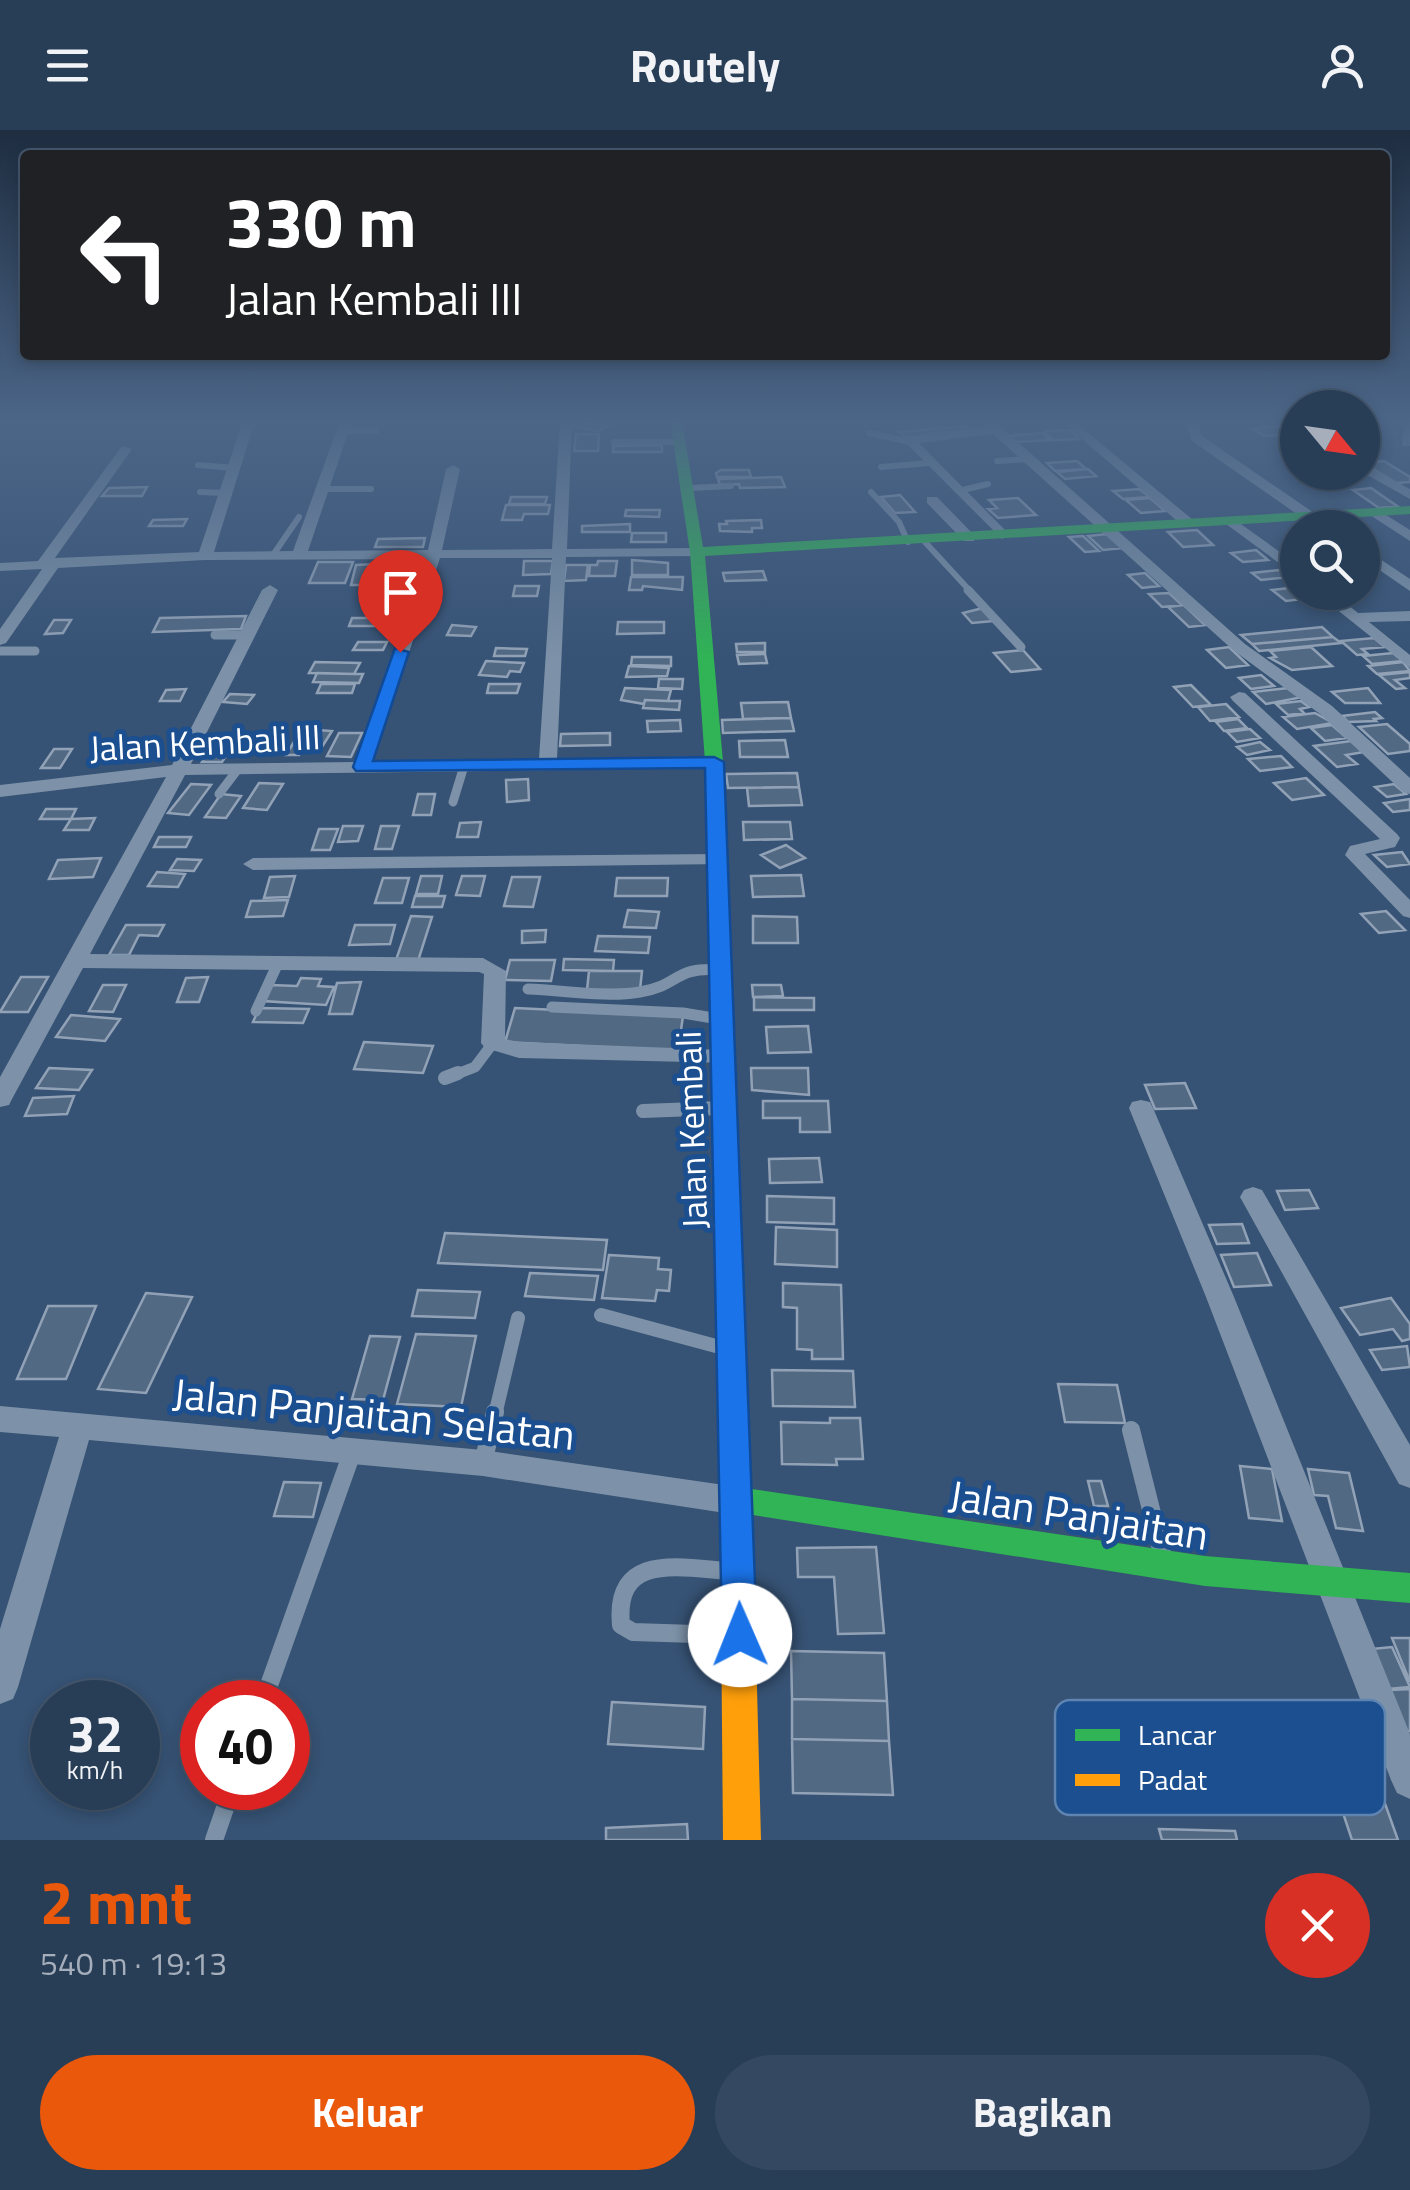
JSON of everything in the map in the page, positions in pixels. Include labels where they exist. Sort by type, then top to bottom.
[{"type":"street","points":[[0,640],[91,501]]},
{"type":"street","points":[[206,556],[224,501]]},
{"type":"street","points":[[299,555],[319,501]]},
{"type":"street","points":[[362,767],[434,555],[445,501]]},
{"type":"street","points":[[548,764],[563,501]]},
{"type":"street","name":"Jalan Kembali","points":[[691,501],[714,762],[738,1502],[742,1840]]},
{"type":"street","points":[[933,501],[969,538]]},
{"type":"street","points":[[968,501],[1002,536]]},
{"type":"street","points":[[1075,501],[1239,647],[1326,710],[1410,788]]},
{"type":"street","points":[[1162,501],[1188,523]]},
{"type":"street","points":[[1380,512],[1410,510]]},
{"type":"street","points":[[1380,516],[1410,537]]},
{"type":"street","points":[[0,567],[49,562],[102,565],[206,556],[697,552],[1280,520]]},
{"type":"street","points":[[1230,521],[1280,559]]},
{"type":"street","points":[[1380,564],[1410,586]]},
{"type":"street","points":[[0,1099],[78,962],[135,844],[179,770],[270,590]]},
{"type":"street","points":[[1344,610],[1410,663]]},
{"type":"street","points":[[1354,618],[1410,616]]},
{"type":"street","points":[[1238,697],[1390,838],[1388,843],[1357,850],[1355,857],[1410,912]]},
{"type":"street","name":"Jalan Kembali III","points":[[2,795],[179,770],[714,762]]},
{"type":"street","points":[[253,864],[717,860]]},
{"type":"street","points":[[78,962],[490,968],[495,972],[493,1043],[519,1050],[724,1058]]},
{"type":"street","points":[[1141,1108],[1378,1700]]},
{"type":"street","points":[[1253,1196],[1410,1474]]},
{"type":"street","name":"Jalan Panjaitan Selatan","points":[[0,1419],[483,1462],[738,1502]]},
{"type":"street","points":[[0,1687],[78,1427]]},
{"type":"street","name":"Jalan Panjaitan","points":[[738,1502],[1000,1538],[1166,1567],[1332,1586],[1410,1588]]},
{"type":"street","points":[[1385,1718],[1410,1780]]},
{"type":"lane","points":[[879,501],[899,522],[901,538],[1021,648]]},
{"type":"lane","points":[[273,555],[299,517]]},
{"type":"lane","points":[[385,578],[404,555]]},
{"type":"lane","points":[[215,636],[244,635]]},
{"type":"lane","points":[[0,650],[35,651]]},
{"type":"lane","points":[[453,802],[464,766]]},
{"type":"lane","points":[[219,794],[238,769]]},
{"type":"lane","points":[[256,1011],[278,963]]},
{"type":"lane","points":[[528,988],[635,992],[668,986],[679,970],[687,967],[720,970]]},
{"type":"lane","points":[[552,1007],[683,1013],[723,1019]]},
{"type":"lane","points":[[445,1078],[475,1067],[493,1043]]},
{"type":"lane","points":[[643,1111],[726,1107]]},
{"type":"lane","points":[[601,1315],[734,1350]]},
{"type":"lane","points":[[483,1462],[518,1318]]},
{"type":"lane","points":[[1131,1430],[1166,1567]]},
{"type":"lane","points":[[271,1680],[353,1450]]},
{"type":"lane","points":[[739,1572],[648,1568],[632,1578],[621,1592],[618,1614],[621,1625],[634,1632],[740,1635]]},
{"type":"lane","points":[[214,1840],[224,1810]]},
{"type":"building","points":[[510,501],[546,501],[545,504],[509,504]]},
{"type":"building","points":[[884,501],[905,501],[915,512],[895,513]]},
{"type":"building","points":[[990,501],[1021,501],[1036,515],[998,518],[988,509],[997,508]]},
{"type":"building","points":[[1127,501],[1153,501],[1165,511],[1141,513]]},
{"type":"building","points":[[1369,501],[1389,501],[1397,506],[1379,508]]},
{"type":"building","points":[[506,505],[550,505],[548,514],[524,514],[522,520],[502,520]]},
{"type":"building","points":[[626,510],[660,510],[659,517],[625,516]]},
{"type":"building","points":[[187,519],[183,526],[149,526],[153,520]]},
{"type":"building","points":[[761,520],[762,528],[752,528],[752,532],[720,531],[719,524],[727,524],[726,521]]},
{"type":"building","points":[[630,524],[630,532],[582,532],[582,526]]},
{"type":"building","points":[[1197,530],[1213,545],[1183,547],[1168,532]]},
{"type":"building","points":[[632,533],[666,533],[666,542],[631,542]]},
{"type":"building","points":[[1107,534],[1123,548],[1103,550],[1088,536]]},
{"type":"building","points":[[1083,536],[1099,551],[1085,552],[1069,537]]},
{"type":"building","points":[[425,538],[423,547],[375,547],[378,539]]},
{"type":"building","points":[[1256,550],[1268,560],[1243,562],[1231,553]]},
{"type":"building","points":[[632,560],[668,563],[668,575],[632,575]]},
{"type":"building","points":[[524,561],[553,561],[551,574],[523,575]]},
{"type":"building","points":[[598,561],[617,561],[615,576],[589,576],[590,565],[597,565]]},
{"type":"building","points":[[318,562],[353,562],[345,583],[309,583]]},
{"type":"building","points":[[377,564],[373,585],[351,585],[356,565]]},
{"type":"building","points":[[566,565],[588,565],[586,580],[564,581]]},
{"type":"building","points":[[1279,570],[1280,578],[1261,580],[1252,573]]},
{"type":"building","points":[[763,571],[766,580],[725,581],[723,573]]},
{"type":"building","points":[[1145,573],[1159,586],[1142,588],[1128,575]]},
{"type":"building","points":[[631,577],[683,577],[682,590],[643,586],[642,590],[629,590]]},
{"type":"building","points":[[515,586],[539,586],[537,596],[513,596]]},
{"type":"building","points":[[1169,593],[1182,605],[1162,607],[1149,594]]},
{"type":"building","points":[[1184,605],[1205,625],[1189,627],[1168,607]]},
{"type":"building","points":[[983,608],[994,621],[972,623],[963,613]]},
{"type":"building","points":[[246,616],[241,629],[153,632],[160,618]]},
{"type":"building","points":[[352,618],[386,618],[383,626],[349,626]]},
{"type":"building","points":[[54,620],[71,620],[63,633],[45,634]]},
{"type":"building","points":[[618,622],[664,622],[664,633],[617,634]]},
{"type":"building","points":[[452,625],[476,627],[471,636],[447,635]]},
{"type":"building","points":[[1322,627],[1333,637],[1252,644],[1241,635]]},
{"type":"building","points":[[1333,637],[1341,643],[1259,651],[1252,644]]},
{"type":"building","points":[[1374,638],[1385,647],[1362,649],[1368,654],[1357,655],[1341,641]]},
{"type":"building","points":[[358,642],[387,642],[383,650],[353,650]]},
{"type":"building","points":[[765,643],[765,652],[737,652],[736,644]]},
{"type":"building","points":[[1229,647],[1248,665],[1226,668],[1207,650]]},
{"type":"building","points":[[1311,647],[1332,666],[1292,670],[1270,658],[1276,657],[1270,651]]},
{"type":"building","points":[[496,648],[527,649],[525,656],[494,656]]},
{"type":"building","points":[[1023,650],[1040,669],[1011,672],[994,653]]},
{"type":"building","points":[[1393,653],[1403,661],[1372,664],[1363,656]]},
{"type":"building","points":[[765,654],[767,663],[739,664],[737,655]]},
{"type":"building","points":[[632,657],[671,657],[671,666],[631,665]]},
{"type":"building","points":[[486,661],[524,663],[520,672],[510,671],[507,677],[479,675]]},
{"type":"building","points":[[315,662],[360,663],[354,674],[309,673]]},
{"type":"building","points":[[1403,662],[1410,671],[1377,674],[1368,666]]},
{"type":"building","points":[[629,666],[669,668],[667,676],[626,677]]},
{"type":"building","points":[[1410,672],[1410,678],[1395,680],[1405,688],[1396,689],[1379,675]]},
{"type":"building","points":[[317,673],[363,674],[359,683],[313,682]]},
{"type":"building","points":[[1261,675],[1274,686],[1251,689],[1239,678]]},
{"type":"building","points":[[659,679],[683,679],[682,689],[658,688]]},
{"type":"building","points":[[321,684],[355,684],[352,693],[317,693]]},
{"type":"building","points":[[489,684],[520,684],[517,693],[487,693]]},
{"type":"building","points":[[1191,685],[1211,705],[1193,707],[1174,687]]},
{"type":"building","points":[[625,688],[671,690],[668,701],[645,700],[644,704],[621,700]]},
{"type":"building","points":[[1288,688],[1303,697],[1266,704],[1253,692]]},
{"type":"building","points":[[1368,688],[1380,703],[1345,703],[1332,692]]},
{"type":"building","points":[[186,689],[180,701],[160,701],[166,690]]},
{"type":"building","points":[[230,694],[254,695],[247,704],[223,702]]},
{"type":"building","points":[[645,700],[680,701],[679,710],[643,708]]},
{"type":"building","points":[[1301,701],[1309,707],[1300,709],[1304,713],[1288,715],[1276,704]]},
{"type":"building","points":[[788,702],[791,718],[743,719],[741,703]]},
{"type":"building","points":[[1226,704],[1239,717],[1210,721],[1198,707]]},
{"type":"building","points":[[1375,712],[1382,718],[1348,722],[1342,716]]},
{"type":"building","points":[[1315,713],[1333,723],[1297,729],[1283,717]]},
{"type":"building","points":[[791,718],[794,731],[723,733],[722,720]]},
{"type":"building","points":[[1238,719],[1247,728],[1224,731],[1216,722]]},
{"type":"building","points":[[680,720],[681,731],[648,732],[647,721]]},
{"type":"building","points":[[1387,724],[1410,744],[1410,751],[1388,754],[1359,727]]},
{"type":"building","points":[[1332,725],[1347,738],[1325,741],[1311,728]]},
{"type":"building","points":[[303,727],[317,727],[299,755],[286,755]]},
{"type":"building","points":[[1250,729],[1260,738],[1237,742],[1227,732]]},
{"type":"building","points":[[317,730],[332,731],[320,750],[305,750]]},
{"type":"building","points":[[339,733],[362,733],[351,757],[327,756]]},
{"type":"building","points":[[610,733],[610,745],[560,746],[561,734]]},
{"type":"building","points":[[785,740],[788,757],[740,757],[739,741]]},
{"type":"building","points":[[1351,741],[1364,752],[1346,755],[1357,764],[1337,767],[1314,746]]},
{"type":"building","points":[[215,742],[235,743],[222,762],[202,762]]},
{"type":"building","points":[[1260,742],[1270,750],[1247,755],[1237,747]]},
{"type":"building","points":[[54,749],[72,749],[60,768],[41,768]]},
{"type":"building","points":[[1281,756],[1292,767],[1260,771],[1248,759]]},
{"type":"building","points":[[797,773],[799,787],[728,788],[726,774]]},
{"type":"building","points":[[1306,778],[1324,795],[1292,800],[1274,783]]},
{"type":"building","points":[[528,779],[529,800],[507,802],[506,780]]},
{"type":"building","points":[[259,783],[283,784],[267,810],[243,808]]},
{"type":"building","points":[[191,784],[211,785],[189,815],[168,813]]},
{"type":"building","points":[[1394,784],[1406,794],[1387,797],[1375,787]]},
{"type":"building","points":[[799,787],[802,805],[749,806],[747,788]]},
{"type":"building","points":[[221,794],[241,796],[226,818],[205,817]]},
{"type":"building","points":[[418,794],[435,794],[431,815],[413,815]]},
{"type":"building","points":[[1410,799],[1410,810],[1393,812],[1384,803]]},
{"type":"building","points":[[46,809],[76,809],[71,819],[40,819]]},
{"type":"building","points":[[95,818],[89,830],[64,830],[71,819]]},
{"type":"building","points":[[481,822],[478,837],[457,837],[460,823]]},
{"type":"building","points":[[743,822],[790,822],[792,839],[744,840]]},
{"type":"building","points":[[343,826],[363,826],[358,841],[338,842]]},
{"type":"building","points":[[381,826],[399,826],[392,849],[375,849]]},
{"type":"building","points":[[319,829],[338,829],[330,850],[312,850]]},
{"type":"building","points":[[159,837],[191,837],[186,847],[154,847]]},
{"type":"building","points":[[786,845],[805,858],[780,868],[761,855]]},
{"type":"building","points":[[1402,852],[1410,864],[1387,867],[1374,855]]},
{"type":"building","points":[[101,858],[93,877],[49,879],[58,860]]},
{"type":"building","points":[[177,859],[201,860],[194,871],[170,870]]},
{"type":"building","points":[[157,872],[185,874],[178,887],[148,886]]},
{"type":"building","points":[[801,875],[804,896],[753,897],[751,876]]},
{"type":"building","points":[[295,876],[289,897],[264,898],[270,877]]},
{"type":"building","points":[[421,876],[442,876],[438,894],[416,894]]},
{"type":"building","points":[[462,876],[485,876],[480,896],[456,895]]},
{"type":"building","points":[[512,877],[540,877],[533,907],[504,906]]},
{"type":"building","points":[[383,878],[409,878],[402,903],[375,903]]},
{"type":"building","points":[[617,878],[668,878],[667,896],[615,896]]},
{"type":"building","points":[[415,896],[445,896],[442,907],[412,907]]},
{"type":"building","points":[[288,900],[283,916],[246,917],[251,901]]},
{"type":"building","points":[[628,910],[659,912],[656,928],[624,927]]},
{"type":"building","points":[[1386,911],[1405,930],[1379,933],[1361,914]]},
{"type":"building","points":[[411,916],[432,917],[418,961],[396,960]]},
{"type":"building","points":[[753,916],[797,917],[798,943],[753,943]]},
{"type":"building","points":[[126,925],[164,925],[158,936],[139,935],[129,955],[109,955]]},
{"type":"building","points":[[355,925],[395,925],[390,944],[349,945]]},
{"type":"building","points":[[546,930],[545,942],[522,943],[522,931]]},
{"type":"building","points":[[598,936],[650,937],[648,953],[595,951]]},
{"type":"building","points":[[564,959],[614,960],[613,971],[563,970]]},
{"type":"building","points":[[510,960],[555,960],[551,981],[505,980]]},
{"type":"building","points":[[589,971],[642,971],[640,990],[587,990]]},
{"type":"building","points":[[21,977],[48,977],[28,1012],[0,1012]]},
{"type":"building","points":[[208,977],[199,1002],[177,1002],[186,978]]},
{"type":"building","points":[[301,978],[321,979],[318,986],[334,987],[326,1005],[263,1001],[271,985],[297,986]]},
{"type":"building","points":[[361,982],[352,1014],[329,1014],[337,983]]},
{"type":"building","points":[[103,985],[126,985],[113,1012],[89,1011]]},
{"type":"building","points":[[752,985],[781,985],[783,996],[753,997]]},
{"type":"building","points":[[754,997],[814,998],[814,1010],[754,1010]]},
{"type":"building","points":[[259,1008],[309,1009],[303,1023],[253,1022]]},
{"type":"building","points":[[515,1008],[683,1016],[678,1051],[505,1042]]},
{"type":"building","points":[[71,1015],[120,1019],[105,1041],[56,1037]]},
{"type":"building","points":[[808,1026],[811,1052],[768,1053],[766,1027]]},
{"type":"building","points":[[364,1042],[433,1046],[423,1073],[354,1069]]},
{"type":"building","points":[[49,1068],[92,1070],[79,1090],[36,1088]]},
{"type":"building","points":[[751,1068],[808,1068],[809,1095],[752,1090]]},
{"type":"building","points":[[1185,1083],[1196,1108],[1155,1109],[1145,1085]]},
{"type":"building","points":[[74,1096],[67,1114],[25,1116],[33,1098]]},
{"type":"building","points":[[763,1101],[828,1101],[830,1132],[800,1132],[800,1118],[763,1118]]},
{"type":"building","points":[[819,1158],[822,1182],[770,1183],[769,1159]]},
{"type":"building","points":[[1309,1190],[1318,1208],[1285,1210],[1277,1191]]},
{"type":"building","points":[[767,1196],[834,1198],[834,1224],[767,1222]]},
{"type":"building","points":[[1242,1224],[1249,1243],[1217,1244],[1209,1225]]},
{"type":"building","points":[[776,1227],[837,1230],[837,1267],[775,1264]]},
{"type":"building","points":[[445,1233],[607,1240],[603,1270],[438,1263]]},
{"type":"building","points":[[1257,1253],[1271,1285],[1234,1287],[1221,1255]]},
{"type":"building","points":[[609,1255],[659,1258],[658,1269],[671,1270],[669,1291],[657,1290],[655,1301],[602,1298]]},
{"type":"building","points":[[530,1273],[598,1276],[594,1300],[525,1296]]},
{"type":"building","points":[[783,1283],[841,1285],[843,1359],[812,1359],[812,1350],[797,1349],[797,1308],[783,1307]]},
{"type":"building","points":[[418,1290],[480,1292],[475,1318],[412,1316]]},
{"type":"building","points":[[146,1293],[192,1297],[146,1393],[98,1389]]},
{"type":"building","points":[[1391,1298],[1410,1324],[1410,1339],[1402,1341],[1393,1329],[1360,1335],[1341,1308]]},
{"type":"building","points":[[48,1306],[96,1306],[66,1379],[17,1379]]},
{"type":"building","points":[[416,1334],[476,1336],[461,1407],[397,1404]]},
{"type":"building","points":[[370,1336],[400,1337],[383,1400],[352,1399]]},
{"type":"building","points":[[1407,1346],[1410,1367],[1382,1370],[1370,1350]]},
{"type":"building","points":[[772,1370],[853,1371],[855,1407],[773,1406]]},
{"type":"building","points":[[1058,1384],[1117,1385],[1125,1423],[1065,1422]]},
{"type":"building","points":[[830,1418],[860,1418],[863,1459],[836,1459],[837,1465],[782,1464],[781,1422],[830,1423]]},
{"type":"building","points":[[1240,1466],[1272,1469],[1282,1521],[1249,1518]]},
{"type":"building","points":[[1308,1469],[1349,1473],[1363,1531],[1336,1528],[1328,1496],[1314,1495]]},
{"type":"building","points":[[1088,1481],[1101,1481],[1108,1506],[1094,1506]]},
{"type":"building","points":[[284,1482],[321,1483],[313,1517],[274,1516]]},
{"type":"building","points":[[876,1547],[884,1633],[838,1634],[834,1577],[798,1577],[797,1548]]},
{"type":"building","points":[[1392,1638],[1410,1638],[1410,1682]]},
{"type":"building","points":[[1392,1647],[1410,1687],[1388,1689],[1371,1649]]},
{"type":"building","points":[[791,1651],[884,1653],[887,1701],[792,1699]]},
{"type":"building","points":[[1410,1689],[1410,1731],[1406,1731],[1390,1690]]},
{"type":"building","points":[[792,1699],[887,1701],[889,1741],[792,1739]]},
{"type":"building","points":[[612,1702],[705,1707],[703,1749],[608,1744]]},
{"type":"building","points":[[792,1739],[889,1741],[893,1795],[793,1793]]},
{"type":"building","points":[[1385,1804],[1398,1840],[1352,1840],[1344,1815],[1385,1815]]},
{"type":"building","points":[[687,1824],[688,1840],[606,1840],[606,1828]]},
{"type":"building","points":[[1159,1829],[1235,1831],[1237,1840],[1162,1840]]},
{"type":"traffic: fast","points":[[689,501],[697,552],[714,762],[736,1497]]},
{"type":"traffic: fast","points":[[697,552],[1410,510]]},
{"type":"traffic: fast","points":[[738,1501],[1205,1571],[1410,1588]]},
{"type":"traffic: slow","points":[[736,1497],[742,1840]]},
{"type":"route","points":[[400,652],[362,767],[714,762],[740,1635]]}]
